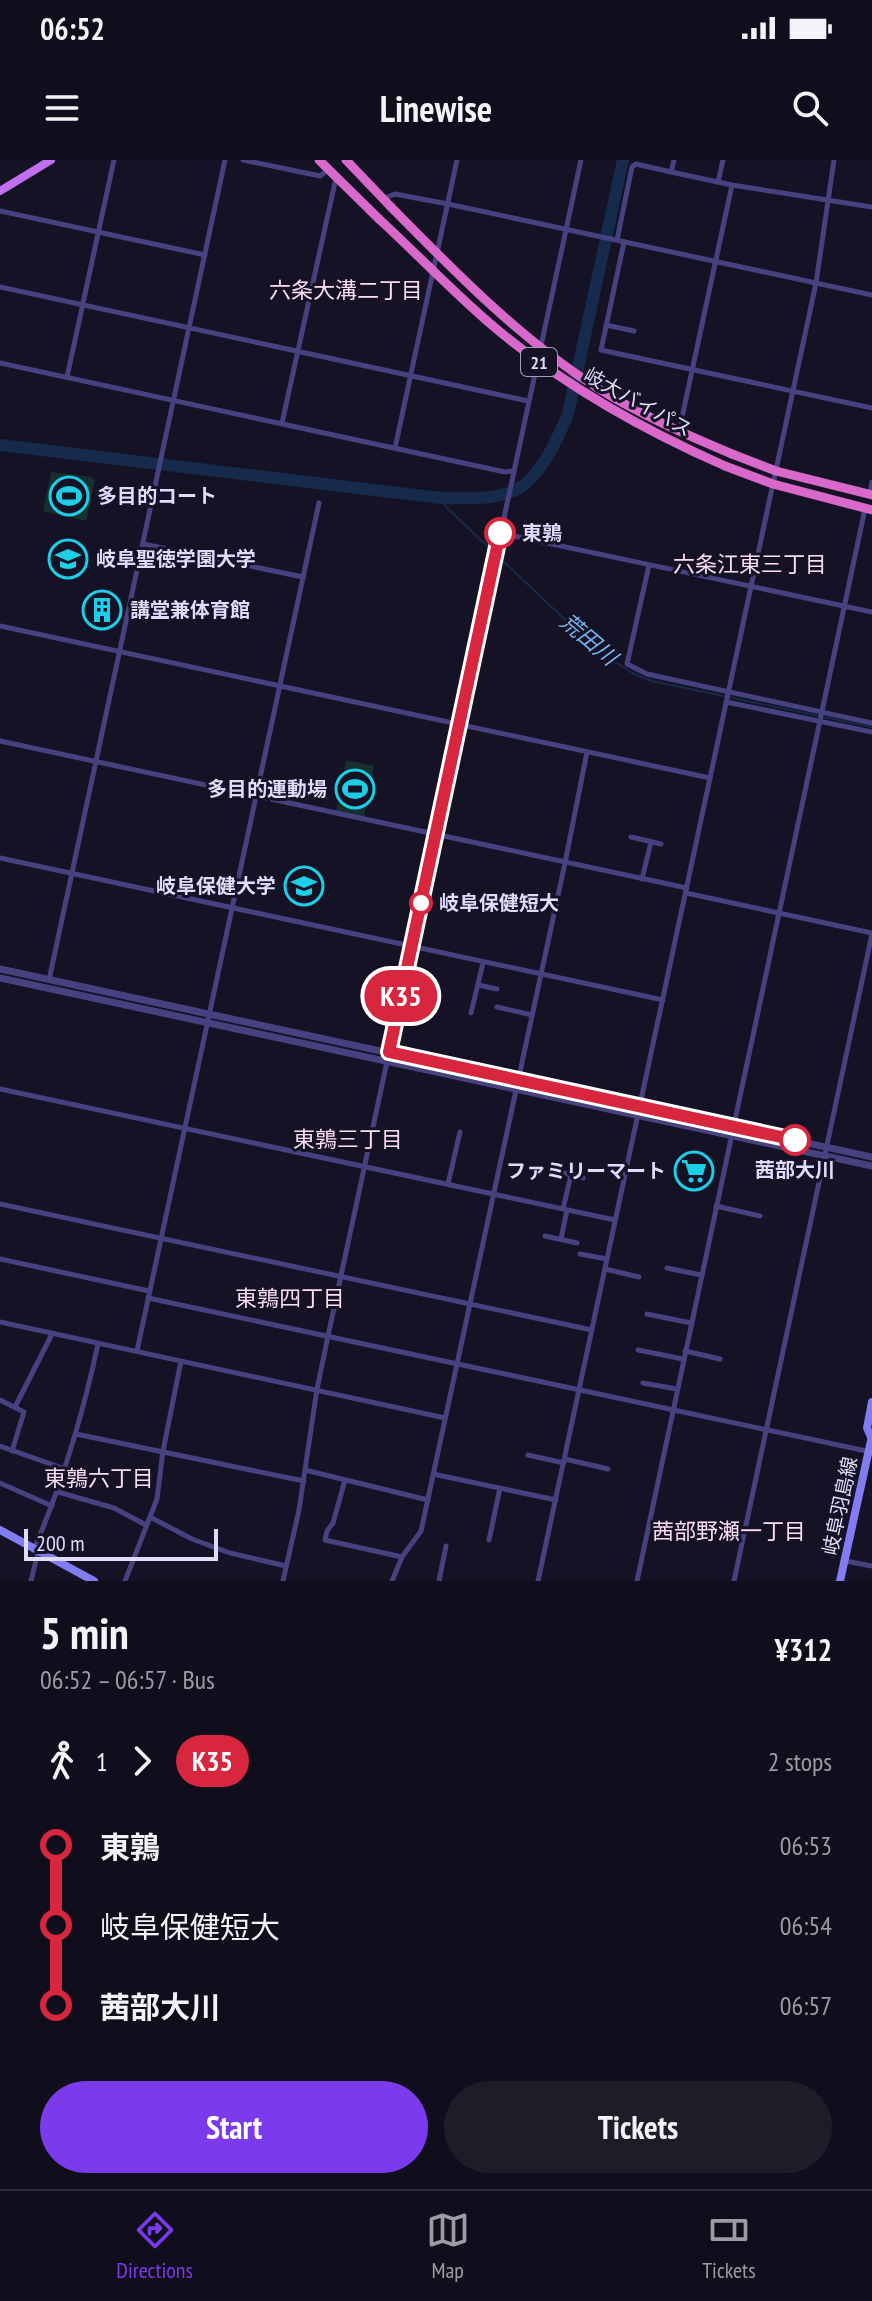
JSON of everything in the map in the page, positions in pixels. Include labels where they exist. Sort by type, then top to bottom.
[{"type":"highway","name":"岐大バイパス","points":[[319,160],[488,322],[553,373],[622,416],[725,466],[773,484],[869,509]]},
{"type":"highway","name":"岐大バイパス","points":[[346,160],[497,311],[600,389],[650,417],[732,454],[776,471],[871,495]]},
{"type":"main road","points":[[0,191],[51,160]]},
{"type":"main road","name":"岐阜羽島線","points":[[840,1581],[870,1452],[872,1437],[867,1428],[872,1402]]},
{"type":"main road","points":[[0,1530],[94,1581]]},
{"type":"street","points":[[67,377],[114,160]]},
{"type":"street","points":[[49,980],[225,160]]},
{"type":"street","points":[[243,160],[320,176],[328,169]]},
{"type":"street","points":[[395,448],[457,160]]},
{"type":"street","points":[[283,1581],[304,1481],[328,1336],[581,160]]},
{"type":"street","points":[[671,172],[674,160]]},
{"type":"street","points":[[718,182],[723,160]]},
{"type":"street","points":[[538,1581],[816,283],[834,160]]},
{"type":"street","points":[[872,207],[732,185],[636,164],[632,167],[618,240],[601,350],[872,408]]},
{"type":"street","points":[[282,423],[336,178]]},
{"type":"street","points":[[681,422],[732,185]]},
{"type":"street","points":[[387,202],[395,194],[448,204],[872,295]]},
{"type":"street","points":[[0,211],[205,255]]},
{"type":"street","points":[[0,287],[528,401]]},
{"type":"street","points":[[606,325],[634,331]]},
{"type":"street","points":[[0,363],[512,475]]},
{"type":"street","points":[[871,495],[872,482]]},
{"type":"street","points":[[137,1351],[319,503]]},
{"type":"street","points":[[637,1581],[778,913],[869,509]]},
{"type":"street","points":[[500,533],[872,612]]},
{"type":"street","points":[[143,544],[303,577]]},
{"type":"street","points":[[649,565],[627,664],[647,674],[872,732]]},
{"type":"street","points":[[0,626],[710,778]]},
{"type":"street","points":[[727,696],[821,717],[872,723]]},
{"type":"street","points":[[0,741],[642,879],[872,933],[734,1581]]},
{"type":"street","points":[[400,1581],[392,1580],[402,1557],[421,1531],[428,1500],[587,752]]},
{"type":"street","points":[[631,837],[661,844]]},
{"type":"street","points":[[642,879],[651,842]]},
{"type":"street","points":[[0,858],[663,1000]]},
{"type":"street","points":[[471,1013],[483,963]]},
{"type":"street","points":[[0,969],[208,1018]]},
{"type":"street","points":[[0,978],[208,1018],[825,1151],[872,1157]]},
{"type":"street","points":[[478,985],[497,989]]},
{"type":"street","points":[[497,1007],[532,1015]]},
{"type":"street","points":[[0,1089],[615,1220]]},
{"type":"street","points":[[448,1184],[460,1132]]},
{"type":"street","points":[[825,1151],[872,1166]]},
{"type":"street","points":[[560,1172],[583,1178]]},
{"type":"street","points":[[561,1239],[571,1175]]},
{"type":"street","points":[[0,1204],[592,1330]]},
{"type":"street","points":[[716,1206],[760,1216]]},
{"type":"street","points":[[545,1236],[577,1243]]},
{"type":"street","points":[[580,1254],[607,1259]]},
{"type":"street","points":[[0,1259],[328,1336],[870,1452]]},
{"type":"street","points":[[667,1268],[701,1275]]},
{"type":"street","points":[[605,1269],[639,1277]]},
{"type":"street","points":[[647,1314],[691,1323]]},
{"type":"street","points":[[0,1322],[445,1418]]},
{"type":"street","points":[[15,1407],[52,1334]]},
{"type":"street","points":[[31,1581],[38,1552],[35,1547],[58,1492],[76,1434],[98,1344]]},
{"type":"street","points":[[638,1350],[683,1359]]},
{"type":"street","points":[[685,1351],[720,1359]]},
{"type":"street","points":[[125,1581],[157,1499],[181,1361]]},
{"type":"street","points":[[643,1383],[677,1389]]},
{"type":"street","points":[[0,1400],[24,1412],[12,1451]]},
{"type":"street","points":[[76,1434],[304,1481]]},
{"type":"street","points":[[0,1446],[65,1469]]},
{"type":"street","points":[[528,1455],[608,1469]]},
{"type":"street","points":[[305,1470],[428,1500]]},
{"type":"street","points":[[433,1474],[556,1500]]},
{"type":"street","points":[[345,1480],[325,1540],[402,1557]]},
{"type":"street","points":[[0,1483],[52,1506]]},
{"type":"street","points":[[489,1540],[500,1488]]},
{"type":"street","points":[[58,1492],[114,1508],[146,1525]]},
{"type":"street","points":[[150,1517],[192,1539],[230,1553],[286,1566]]},
{"type":"street","points":[[439,1581],[446,1546]]},
{"type":"street","points":[[844,1561],[872,1566]]},
{"type":"green space","name":"多目的コート","points":[[51,472],[95,480],[86,521],[43,511]]},
{"type":"green space","name":"多目的運動場","points":[[346,760],[374,766],[364,817],[336,811]]},
{"type":"waterway","name":"荒田川","points":[[0,445],[441,498],[482,498],[513,491],[529,480],[543,463],[568,414],[623,160]]},
{"type":"waterway","name":"荒田川","points":[[441,498],[445,506],[597,650],[634,674],[652,681],[872,727]]},
{"type":"bus line","name":"K35","points":[[500,533],[389,1052],[795,1140]]},
{"type":"place","name":"多目的コート","points":[[69,496]]},
{"type":"place","name":"東鶉","points":[[500,533]]},
{"type":"place","name":"岐阜聖徳学園大学","points":[[68,559]]},
{"type":"place","name":"講堂兼体育館","points":[[102,610]]},
{"type":"place","name":"多目的運動場","points":[[355,789]]},
{"type":"place","name":"岐阜保健大学","points":[[304,886]]},
{"type":"place","name":"岐阜保健短大","points":[[421,903]]},
{"type":"place","name":"茜部大川","points":[[795,1140]]},
{"type":"place","name":"ファミリーマート","points":[[694,1171]]},
{"type":"district","name":"六条大溝二丁目","points":[[346,290]]},
{"type":"district","name":"六条江東三丁目","points":[[750,564]]},
{"type":"district","name":"東鶉三丁目","points":[[348,1139]]},
{"type":"district","name":"東鶉四丁目","points":[[290,1298]]},
{"type":"district","name":"東鶉六丁目","points":[[99,1478]]},
{"type":"district","name":"茜部野瀬一丁目","points":[[729,1531]]}]
